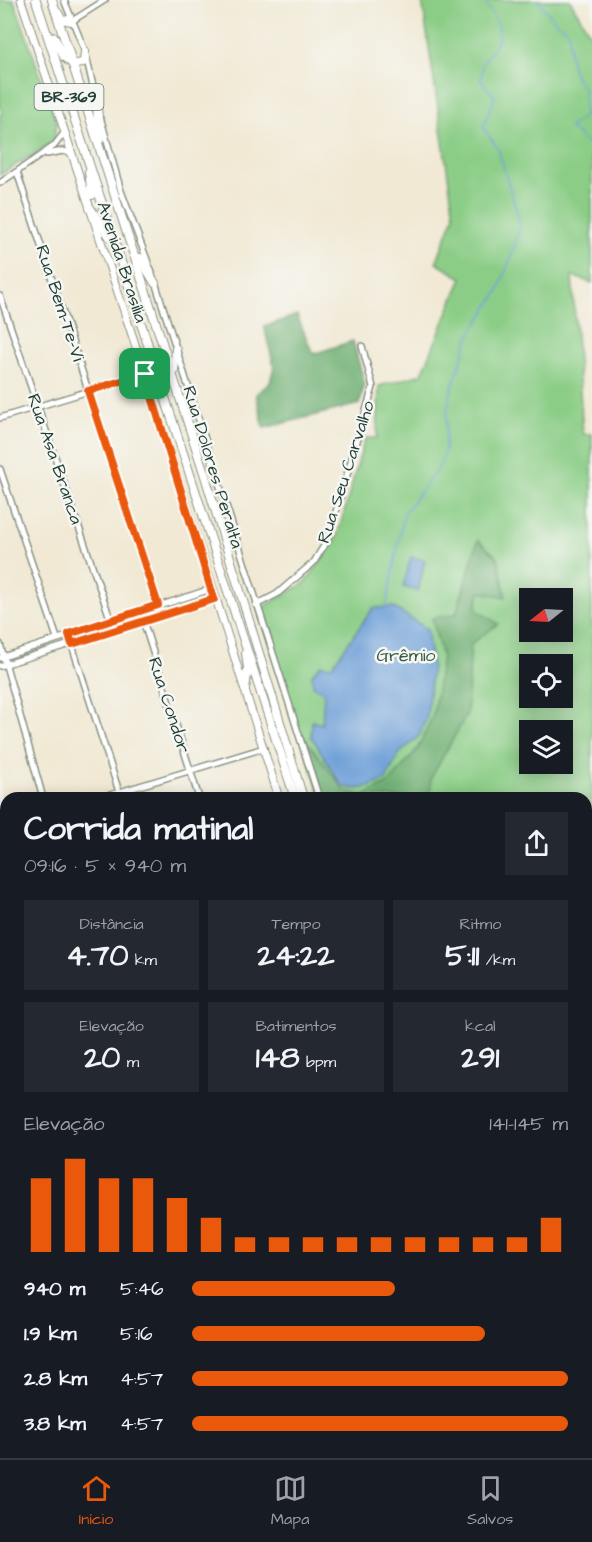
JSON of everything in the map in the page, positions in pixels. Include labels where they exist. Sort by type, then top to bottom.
[{"type":"highway","points":[[52,0],[60,18],[72,21]]},
{"type":"highway","name":"Avenida Brasília","points":[[52,0],[101,157],[133,245],[301,792]]},
{"type":"highway","points":[[38,4],[64,57],[74,65],[84,62],[85,51]]},
{"type":"highway","name":"Avenida Brasília","points":[[38,4],[83,139],[93,199],[129,282],[294,792]]},
{"type":"highway","points":[[97,107],[101,157]]},
{"type":"highway","points":[[126,229],[107,198],[93,199],[129,282]]},
{"type":"highway","points":[[133,245],[155,283]]},
{"type":"highway","points":[[176,349],[173,363],[177,392]]},
{"type":"highway","points":[[241,626],[248,668],[244,689]]},
{"type":"main road","points":[[21,0],[70,153],[93,199],[214,599],[277,792]]},
{"type":"street","name":"Rua Dolores Peralta","points":[[64,0],[85,51],[97,107],[121,191],[155,283],[316,792]]},
{"type":"street","points":[[72,21],[105,0]]},
{"type":"street","points":[[0,183],[54,146],[64,133]]},
{"type":"street","points":[[42,155],[59,151],[70,153]]},
{"type":"street","name":"Rua Bem-Te-Vi","points":[[17,172],[158,605]]},
{"type":"street","name":"Rua Asa Branca","points":[[0,296],[111,621]]},
{"type":"street","name":"Rua Seu Carvalho","points":[[256,605],[277,594],[314,562],[328,539],[373,387],[362,346]]},
{"type":"street","points":[[0,418],[145,374]]},
{"type":"street","points":[[0,469],[57,638]]},
{"type":"street","points":[[1,658],[211,589]]},
{"type":"street","points":[[2,665],[214,599]]},
{"type":"street","name":"Rua Condor","points":[[140,611],[197,792]]},
{"type":"street","points":[[69,634],[119,792]]},
{"type":"street","points":[[47,642],[51,651]]},
{"type":"street","points":[[0,645],[2,665],[41,792]]},
{"type":"street","points":[[128,792],[190,769],[264,748]]},
{"type":"green space","points":[[0,0],[14,0],[57,123],[53,142],[0,175],[0,115],[2,113],[0,106]]},
{"type":"green space","name":"Grêmio","points":[[422,0],[570,0],[592,37],[592,283],[572,276],[583,434],[592,434],[592,792],[319,792],[259,609],[305,583],[336,540],[365,438],[377,438],[379,386],[422,374],[462,278],[436,263],[454,216]]},
{"type":"green space","points":[[297,315],[313,354],[353,341],[364,382],[360,404],[264,428],[256,394],[270,383],[274,366],[264,327]]},
{"type":"green space","points":[[478,540],[498,558],[506,597],[480,592],[476,609],[498,624],[471,644],[467,714],[431,778],[431,792],[371,792],[390,782],[418,748],[433,715],[442,657],[432,618],[456,614]]},
{"type":"green space","points":[[304,737],[345,791],[349,792],[323,792]]},
{"type":"water","points":[[411,557],[425,560],[418,591],[403,587]]},
{"type":"water","points":[[393,607],[427,629],[432,665],[427,717],[419,736],[399,754],[386,780],[364,788],[348,788],[342,786],[311,736],[312,721],[322,724],[324,692],[313,686],[312,674],[321,665],[332,666],[373,608]]},
{"type":"waterway","points":[[386,608],[404,513],[439,467],[445,450],[447,410],[451,392],[469,336],[498,292],[517,240],[520,222],[498,149],[483,127],[495,97],[481,80],[483,63],[498,42],[499,26],[484,0]]},
{"type":"waterway","points":[[537,0],[556,22],[569,31],[572,69],[584,89],[584,117],[569,127],[592,148]]},
{"type":"route","points":[[145,374],[214,599],[72,644],[69,634],[158,605],[88,391],[145,374]]}]
